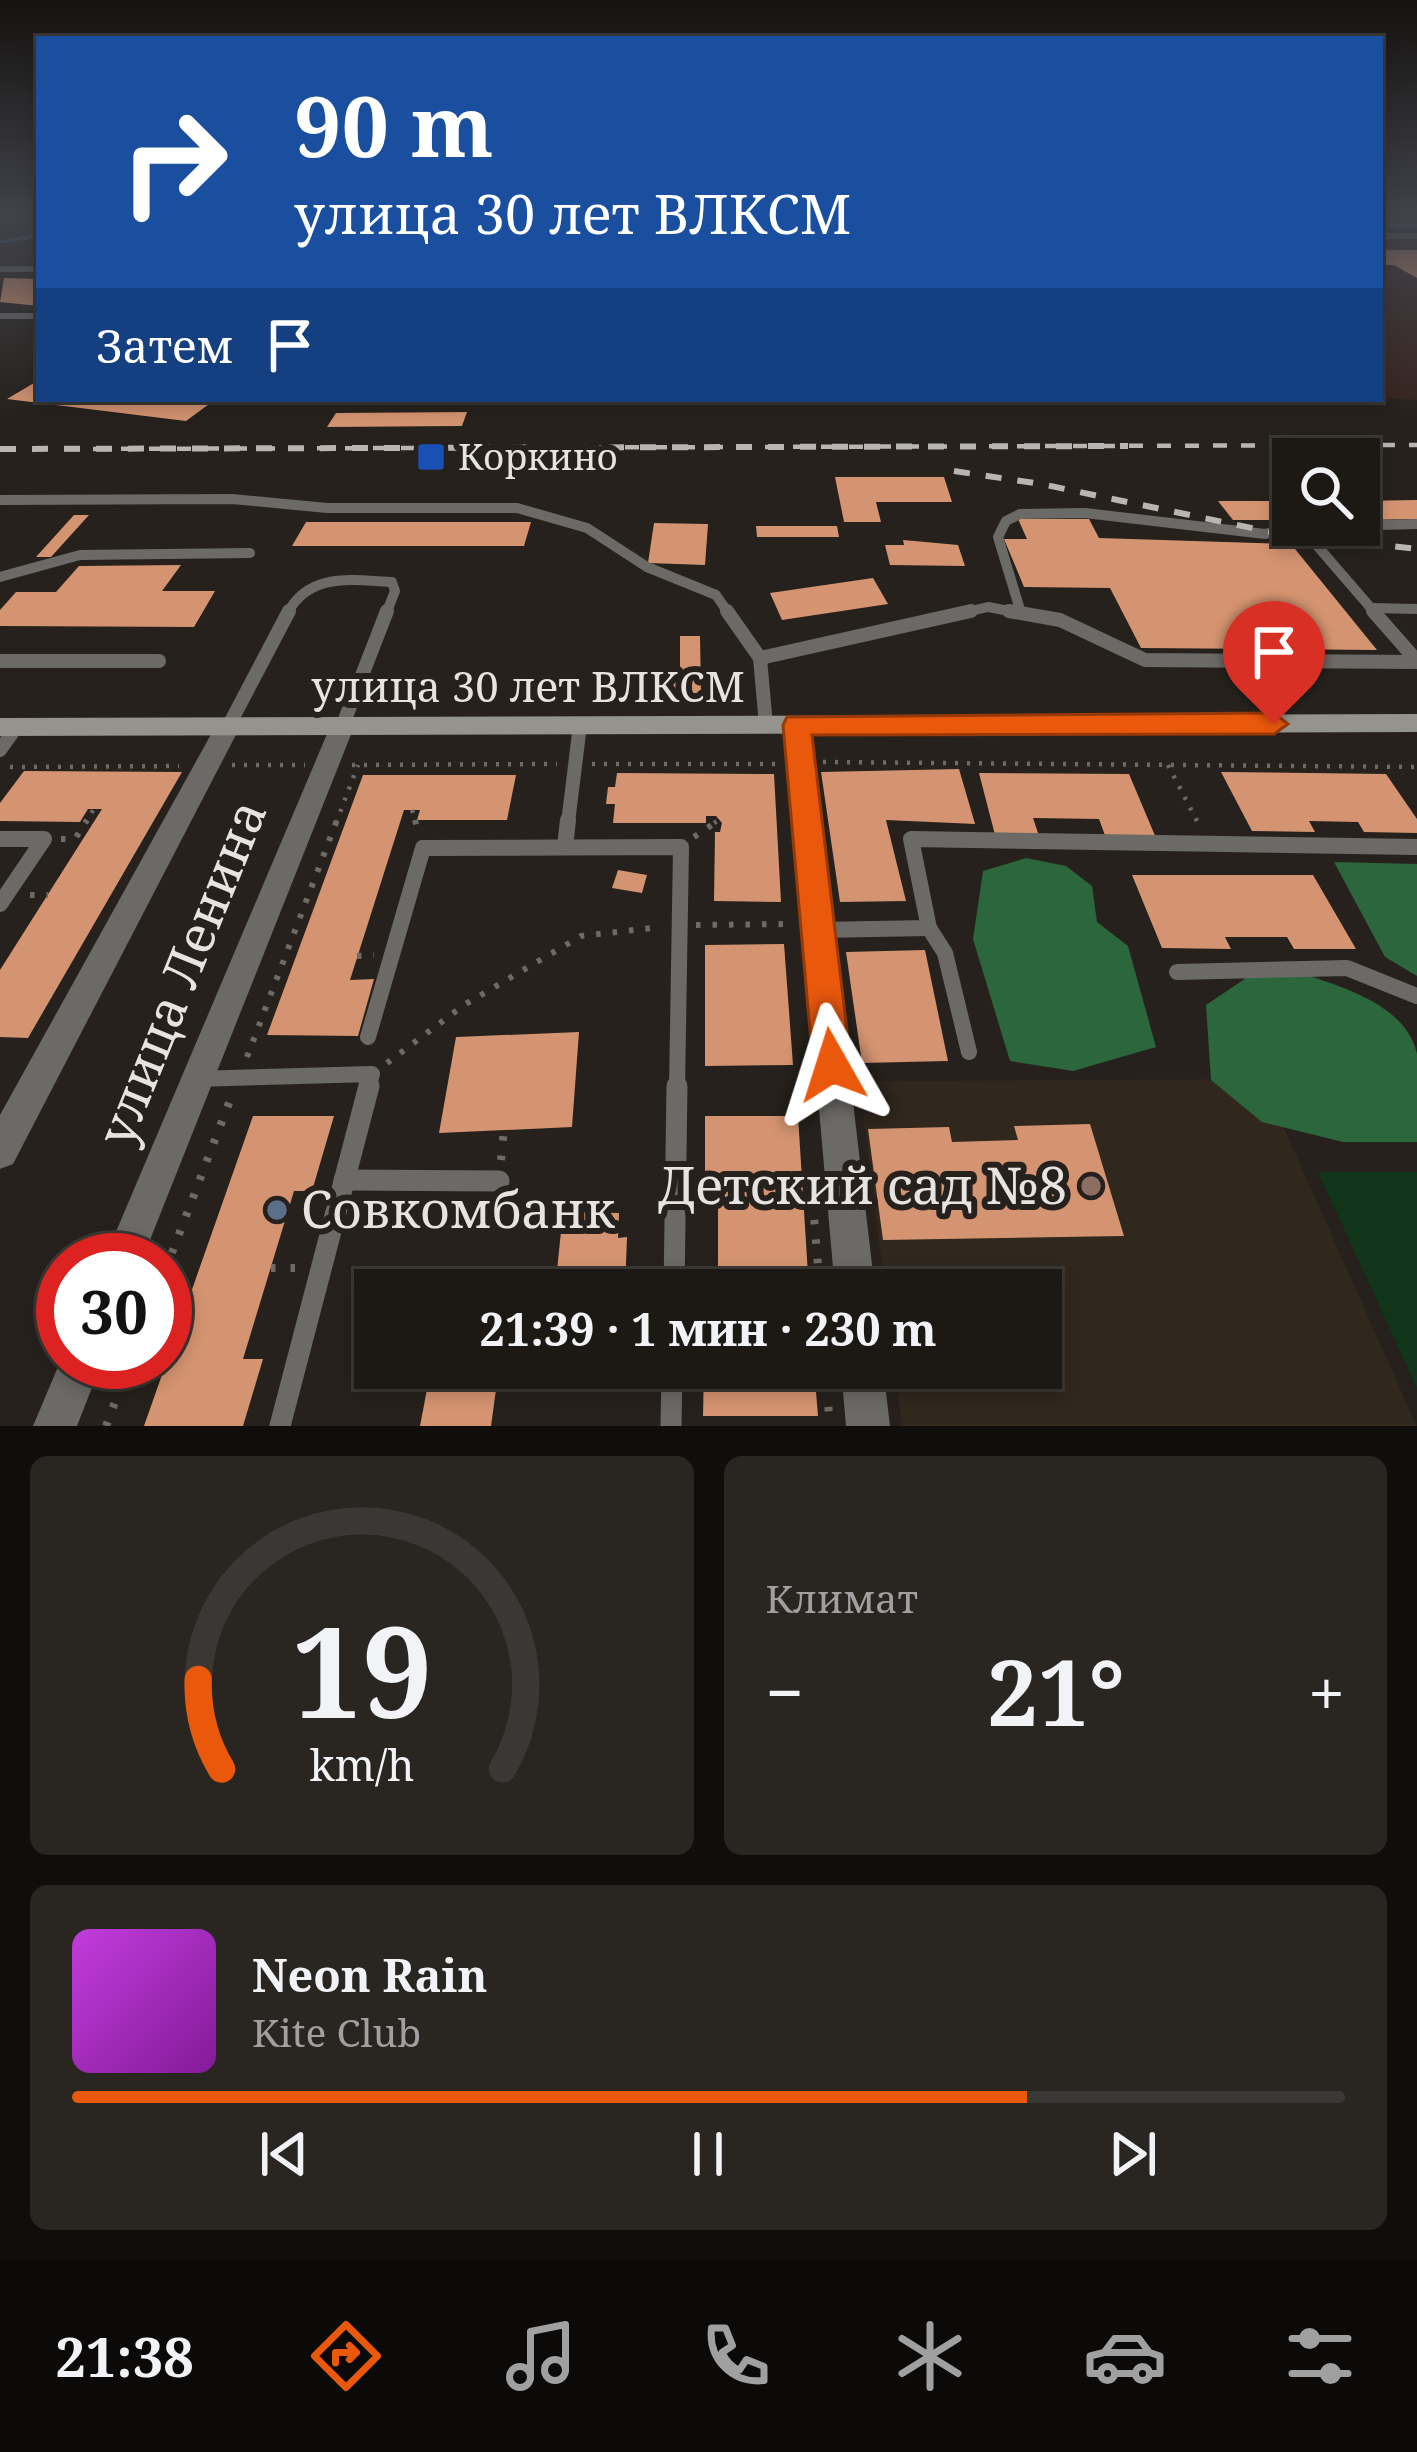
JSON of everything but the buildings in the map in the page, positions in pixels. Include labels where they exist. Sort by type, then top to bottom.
[{"type":"main road","name":"улица 30 лет ВЛКСМ","points":[[9,726],[1417,723]]},
{"type":"street","points":[[781,725],[852,1269]]},
{"type":"street","name":"улица Ленина","points":[[0,1150],[228,727]]},
{"type":"street","name":"улица Ленина","points":[[134,1233],[342,727]]},
{"type":"street","points":[[55,1426],[70,1389]]},
{"type":"street","points":[[864,1389],[868,1426]]},
{"type":"lane","points":[[0,316],[36,316]]},
{"type":"lane","points":[[0,500],[517,508],[587,528],[647,567],[716,595],[760,658],[781,725]]},
{"type":"lane","points":[[1021,613],[998,537],[1006,521],[1020,514],[1084,512],[1272,532]]},
{"type":"lane","points":[[1380,525],[1417,524]]},
{"type":"lane","points":[[1318,546],[1417,662]]},
{"type":"lane","points":[[0,577],[80,555],[250,553]]},
{"type":"lane","points":[[228,727],[297,595],[330,579],[392,582],[395,591],[342,727]]},
{"type":"lane","points":[[760,658],[988,607],[1060,620],[1145,660],[1417,662]]},
{"type":"lane","points":[[1372,608],[1417,609]]},
{"type":"lane","points":[[0,661],[159,661]]},
{"type":"lane","points":[[565,847],[580,725]]},
{"type":"lane","points":[[0,750],[9,726]]},
{"type":"lane","points":[[0,839],[44,839]]},
{"type":"lane","points":[[0,904],[44,839]]},
{"type":"lane","points":[[969,1052],[945,953],[929,928],[910,839],[1417,848]]},
{"type":"lane","points":[[368,1037],[423,848],[681,847],[674,1269]]},
{"type":"lane","points":[[806,927],[929,928]]},
{"type":"lane","points":[[1177,972],[1347,968],[1417,996]]},
{"type":"lane","points":[[196,1079],[372,1074],[280,1426]]},
{"type":"lane","points":[[344,1180],[499,1180]]},
{"type":"lane","points":[[671,1426],[672,1389]]},
{"type":"path","points":[[814,762],[1417,767]]},
{"type":"path","points":[[676,764],[676,773]]},
{"type":"path","points":[[729,774],[730,764]]},
{"type":"path","points":[[0,767],[358,765],[180,1233]]},
{"type":"path","points":[[1168,765],[1208,844]]},
{"type":"path","points":[[44,839],[75,838],[94,809]]},
{"type":"path","points":[[681,847],[719,820]]},
{"type":"path","points":[[372,1074],[464,1005],[581,936],[680,926],[806,927]]},
{"type":"path","points":[[499,1180],[505,1130]]},
{"type":"path","points":[[106,1426],[120,1389]]},
{"type":"path","points":[[827,1389],[830,1426]]},
{"type":"shaded area","points":[[1383,282],[1417,282],[1417,400],[1383,398]]},
{"type":"shaded area","name":"Детский сад №8","points":[[1262,1079],[1417,1426],[902,1426],[898,1389],[1062,1389],[1062,1269],[882,1269],[859,1081]]},
{"type":"green space","points":[[1026,858],[1066,866],[1092,886],[1097,922],[1128,946],[1156,1047],[1073,1071],[1010,1061],[973,939],[983,871]]},
{"type":"green space","points":[[1334,862],[1417,864],[1417,976],[1385,957]]},
{"type":"green space","points":[[1295,971],[1368,999],[1385,1009],[1410,1036],[1417,1054],[1417,1142],[1343,1142],[1262,1122],[1211,1080],[1206,1005],[1246,978]]},
{"type":"green space","points":[[1318,1172],[1417,1172],[1417,1388]]},
{"type":"railway","points":[[643,447],[1417,445]]},
{"type":"railway","points":[[643,447],[1128,446]]},
{"type":"railway","points":[[0,449],[643,447]]},
{"type":"railway","points":[[65,449],[643,447]]},
{"type":"railway","points":[[954,471],[1041,484],[1271,532],[1417,549]]},
{"type":"place","name":"Коркино","points":[[431,457]]},
{"type":"place","name":"Детский сад №8","points":[[1091,1186]]},
{"type":"place","name":"Совкомбанк","points":[[277,1210]]},
{"type":"route","points":[[832,1065],[797,725],[1274,724]]}]
